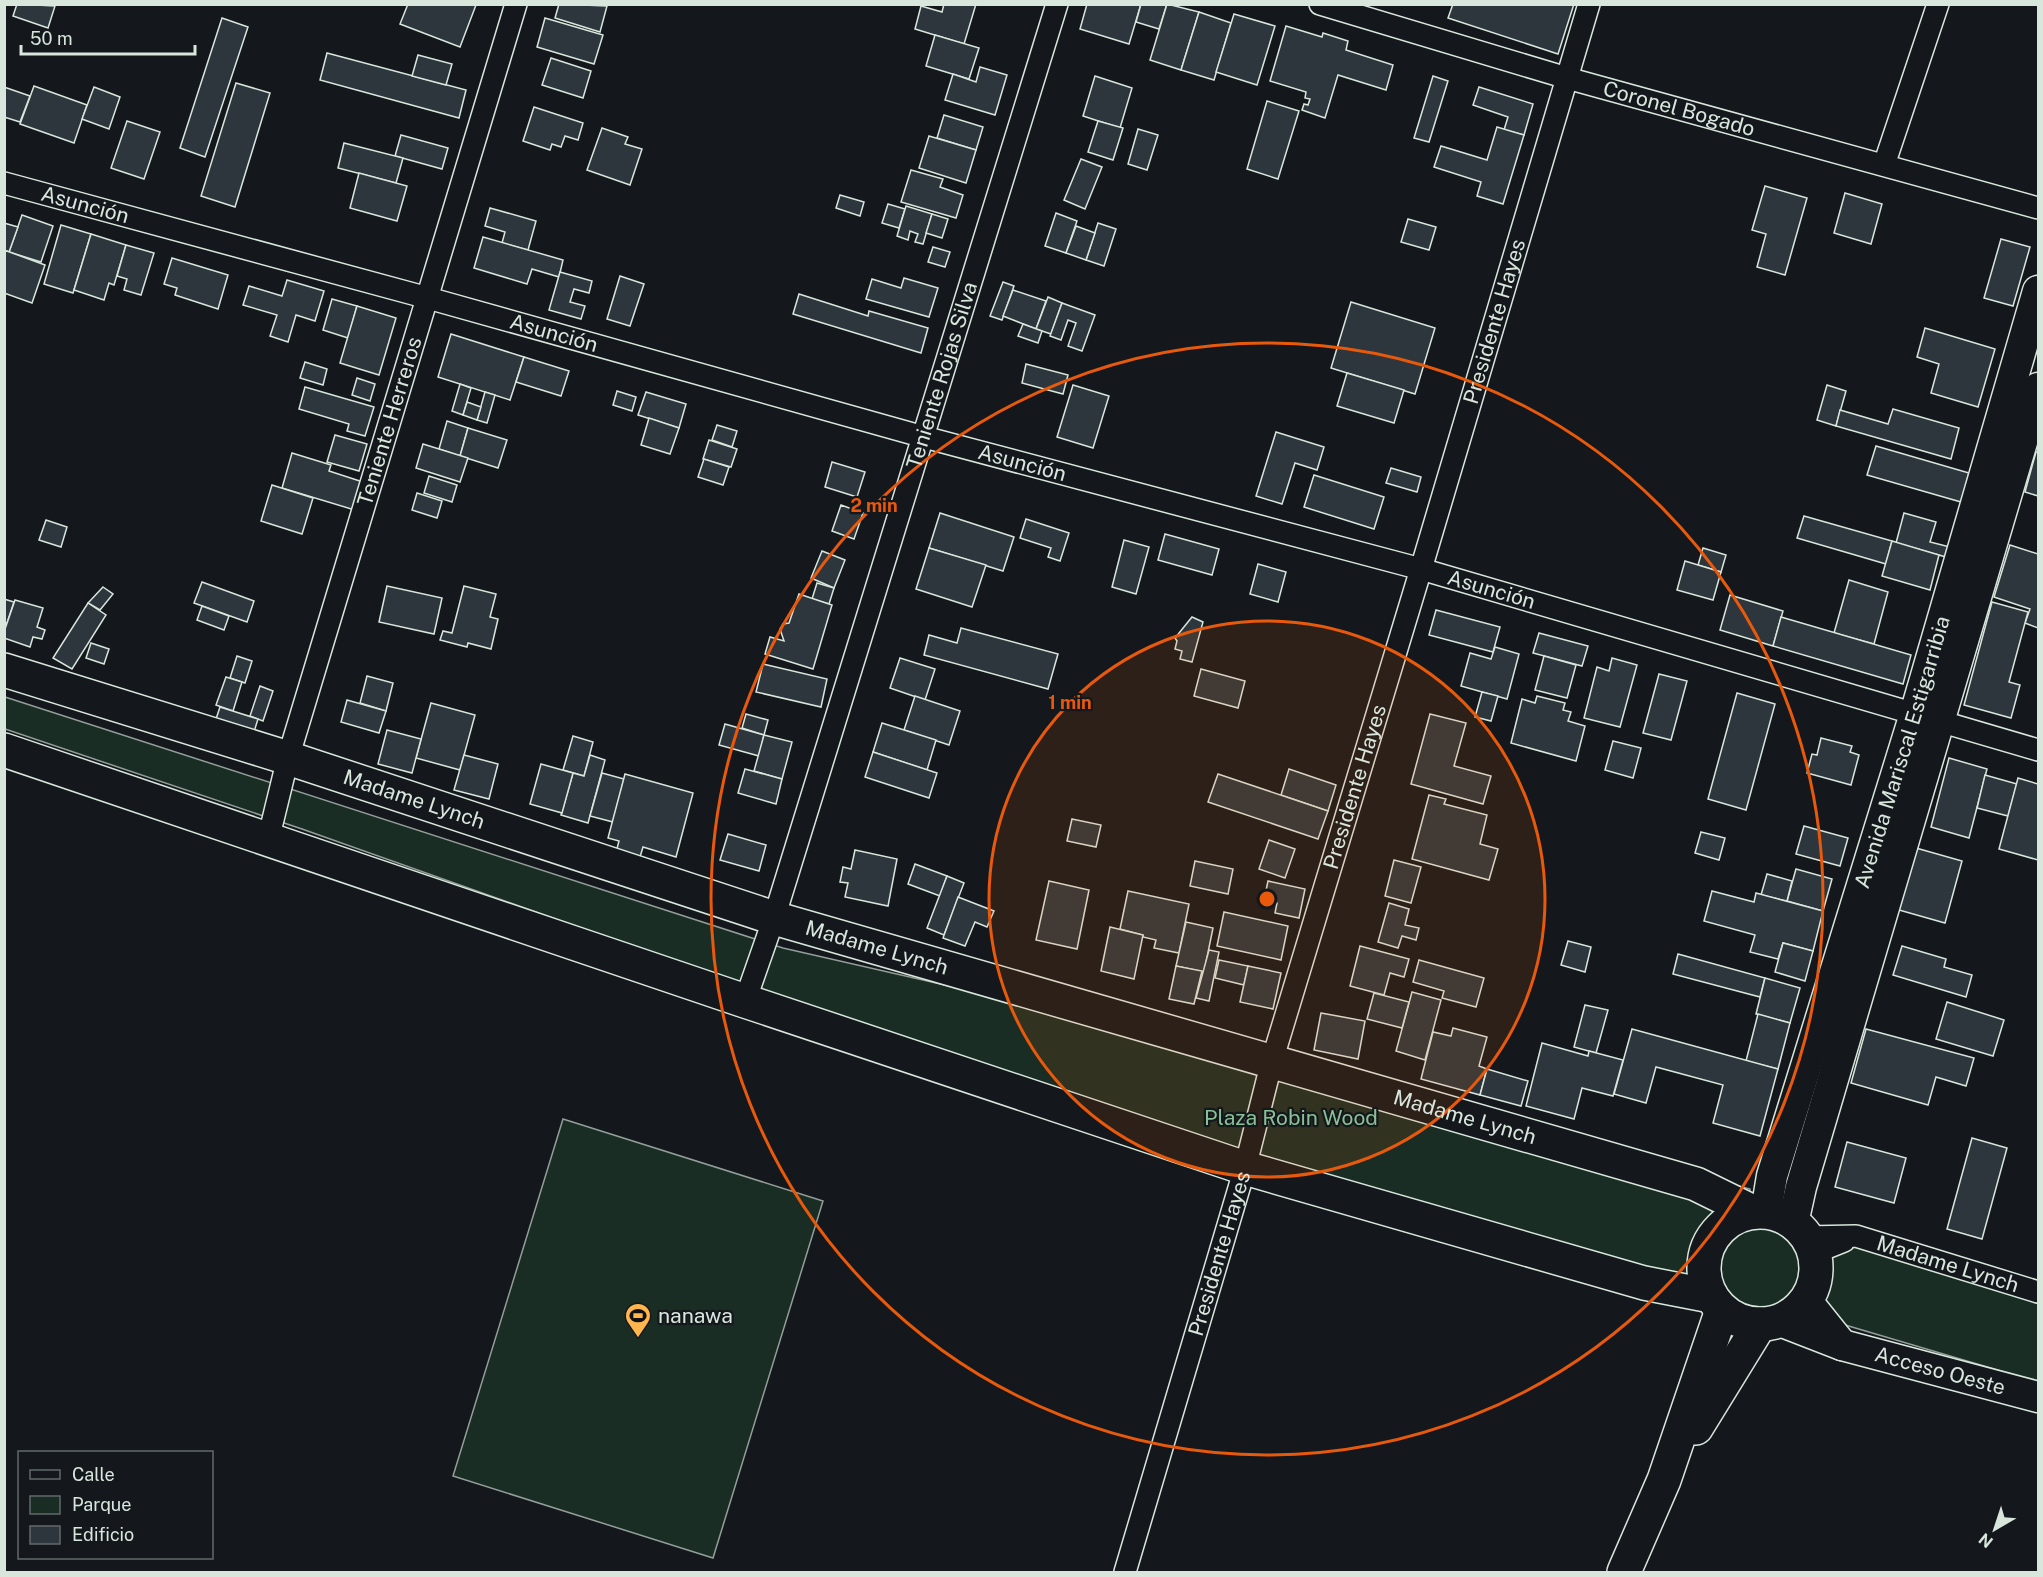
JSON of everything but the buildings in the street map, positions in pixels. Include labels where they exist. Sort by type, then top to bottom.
[{"type":"main road","name":"Avenida Mariscal Estigarribia","points":[[1786,1228],[1804,1175],[1927,718],[2038,291]]},
{"type":"main road","name":"Avenida Mariscal Estigarribia","points":[[1927,718],[2038,388]]},
{"type":"main road","name":"Madame Lynch","points":[[4,670],[288,758],[774,918],[1696,1184],[1786,1228]]},
{"type":"main road","points":[[4,750],[1245,1168],[1717,1303]]},
{"type":"main road","points":[[1729,1222],[1786,1228],[1815,1277],[1806,1300],[1790,1316],[1770,1323],[1746,1323],[1734,1318],[1717,1303],[1704,1274],[1704,1262],[1709,1243],[1714,1235],[1729,1222]]},
{"type":"main road","points":[[1806,1300],[1842,1345]]},
{"type":"main road","points":[[1624,1572],[1664,1480],[1717,1303]]},
{"type":"main road","points":[[1664,1480],[1770,1323]]},
{"type":"main road","name":"Acceso Oeste","points":[[1770,1323],[1842,1345],[2038,1397]]},
{"type":"street","name":"Teniente Herreros","points":[[268,840],[288,758],[516,4]]},
{"type":"street","name":"Teniente Rojas Silva","points":[[745,1001],[774,918],[1057,4]]},
{"type":"street","name":"Coronel Bogado","points":[[1320,4],[1567,78],[2038,208]]},
{"type":"street","name":"Presidente Hayes","points":[[1125,1572],[1245,1168],[1272,1061],[1589,4]]},
{"type":"street","points":[[1884,165],[1938,4]]},
{"type":"street","name":"Asunción","points":[[4,183],[428,298],[924,437],[1421,569],[2038,750]]},
{"type":"street","name":"Madame Lynch","points":[[1786,1228],[1856,1236],[2038,1292]]},
{"type":"green space","name":"Plaza Robin Wood","points":[[5,697],[783,948],[1290,1064],[1750,1189],[1748,1204],[1726,1210],[1702,1241],[1698,1281],[1263,1164],[770,995],[302,829],[5,729]]},
{"type":"green space","name":"nanawa","points":[[563,1119],[823,1201],[713,1558],[453,1476]]},
{"type":"green space","points":[[1760,1223],[1776,1227],[1790,1236],[1799,1250],[1803,1266],[1799,1282],[1790,1296],[1776,1305],[1760,1309],[1744,1305],[1730,1296],[1721,1282],[1717,1266],[1721,1250],[1730,1236],[1744,1227]]},
{"type":"green space","points":[[1814,1229],[2038,1300],[2038,1382],[1808,1314],[1821,1293],[1826,1273],[1824,1252]]},
{"type":"place","name":"nanawa","points":[[638,1339]]}]
